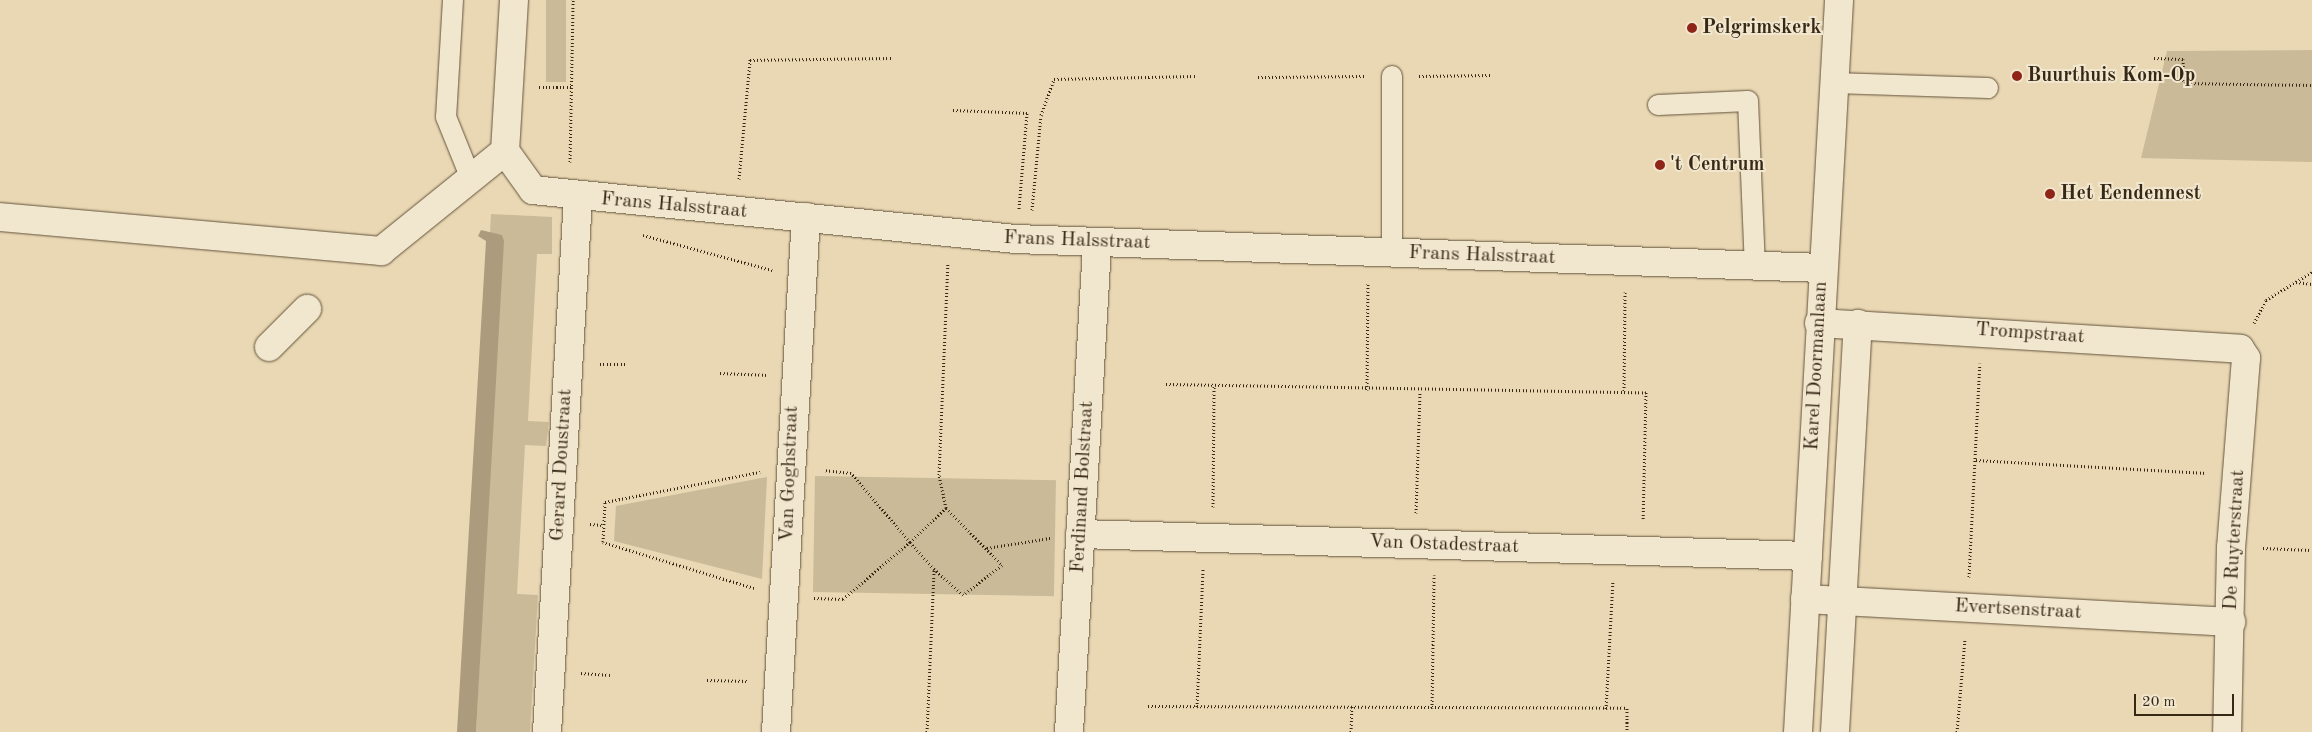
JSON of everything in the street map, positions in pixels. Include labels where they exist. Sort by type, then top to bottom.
[{"type":"street","points":[[0,217],[382,251],[505,151],[514,0]]},
{"type":"street","name":"Karel Doormanlaan","points":[[1798,732],[1838,0]]},
{"type":"street","name":"Frans Halsstraat","points":[[505,151],[533,190],[578,198],[806,217],[949,233],[1097,242],[1822,268]]},
{"type":"street","name":"Gerard Doustraat","points":[[547,732],[578,198]]},
{"type":"street","name":"Van Goghstraat","points":[[776,732],[786,597],[790,467],[800,278],[806,217]]},
{"type":"street","name":"Ferdinand Bolstraat","points":[[1068,732],[1097,242]]},
{"type":"street","points":[[269,347],[307,309]]},
{"type":"street","name":"Trompstraat","points":[[1819,323],[1982,330],[2240,349]]},
{"type":"street","points":[[1835,732],[1858,324]]},
{"type":"street","name":"De Ruyterstraat","points":[[2227,732],[2231,622],[2231,547],[2246,358],[2240,349]]},
{"type":"street","name":"Van Ostadestraat","points":[[1080,534],[1808,556]]},
{"type":"street","name":"Evertsenstraat","points":[[1805,599],[2231,622]]},
{"type":"lane","points":[[453,0],[446,117],[470,180]]},
{"type":"lane","points":[[1380,252],[1392,76]]},
{"type":"lane","points":[[1834,84],[1988,88]]},
{"type":"lane","points":[[1658,105],[1748,101],[1755,265]]},
{"type":"path","points":[[573,0],[570,173],[578,198]]},
{"type":"path","points":[[736,211],[750,60],[892,58]]},
{"type":"path","points":[[2154,58],[2183,59],[2184,84],[2312,85]]},
{"type":"path","points":[[1023,239],[1041,116],[1054,79],[1195,76]]},
{"type":"path","points":[[953,110],[1027,113],[1023,239]]},
{"type":"path","points":[[946,508],[910,542],[843,599],[786,597],[603,542],[605,502],[790,467],[851,473],[910,542],[934,569],[963,596],[1002,565],[946,508],[939,475],[949,233]]},
{"type":"path","points":[[640,234],[800,278]]},
{"type":"path","points":[[1367,390],[1380,252]]},
{"type":"path","points":[[1624,391],[1626,261]]},
{"type":"path","points":[[2240,349],[2266,300],[2312,272]]},
{"type":"path","points":[[2295,282],[2312,284]]},
{"type":"path","points":[[1958,732],[1976,460],[1982,330]]},
{"type":"path","points":[[720,373],[795,376]]},
{"type":"path","points":[[1166,384],[1420,391],[1646,392],[1642,551]]},
{"type":"path","points":[[1197,707],[1208,538],[1214,385]]},
{"type":"path","points":[[1420,391],[1424,545],[1432,708]]},
{"type":"path","points":[[1976,460],[2238,474]]},
{"type":"path","points":[[986,548],[1080,534]]},
{"type":"path","points":[[2231,547],[2312,550]]},
{"type":"path","points":[[1606,709],[1615,550]]},
{"type":"path","points":[[927,732],[934,569]]},
{"type":"path","points":[[707,680],[780,682]]},
{"type":"path","points":[[1148,706],[1627,708],[1627,732]]},
{"type":"path","points":[[1351,732],[1352,706]]},
{"type":"shaded area","points":[[546,0],[566,0],[566,82],[546,82]]},
{"type":"shaded area","points":[[2312,50],[2312,162],[2141,158],[2167,51]]},
{"type":"shaded area","points":[[491,214],[552,217],[552,254],[537,254],[528,421],[549,422],[546,446],[525,445],[517,594],[538,595],[530,732],[476,732],[502,235],[490,234]]},
{"type":"shaded area","points":[[481,230],[502,235],[504,241],[476,732],[457,732],[486,241],[478,236]]},
{"type":"shaded area","points":[[815,476],[1056,480],[1054,596],[813,592]]},
{"type":"shaded area","points":[[767,477],[762,579],[614,541],[616,506]]},
{"type":"place","name":"Pelgrimskerk","points":[[1692,28]]},
{"type":"place","name":"Buurthuis Kom-Op","points":[[2017,76]]},
{"type":"place","name":"'t Centrum","points":[[1660,165]]},
{"type":"place","name":"Het Eendennest","points":[[2050,194]]}]
